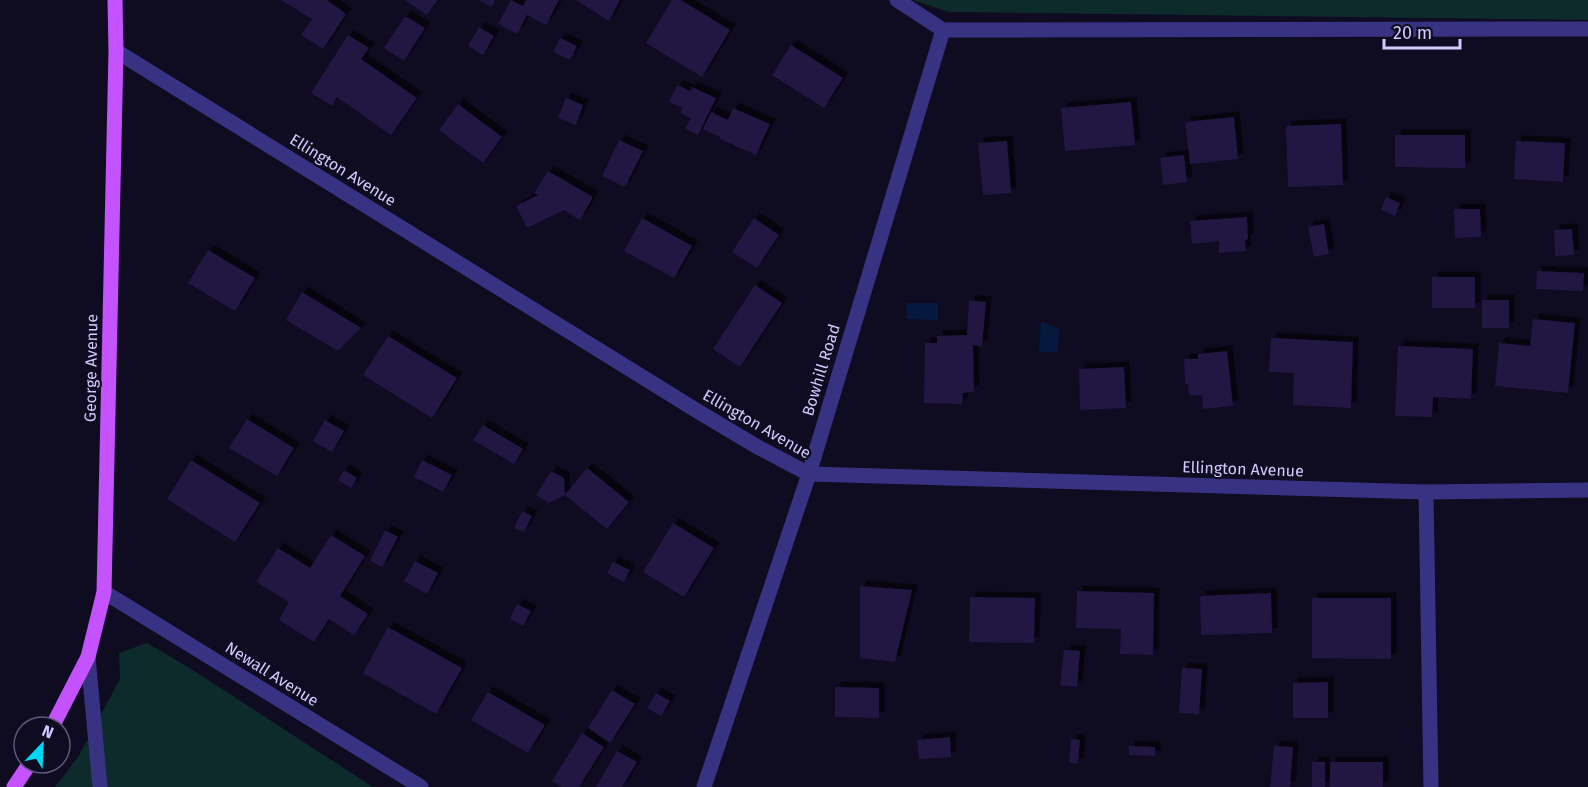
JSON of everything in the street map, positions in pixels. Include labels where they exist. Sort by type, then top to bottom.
[{"type":"main road","name":"George Avenue","points":[[58,715],[88,657],[104,592],[116,51],[115,0]]},
{"type":"street","points":[[897,0],[943,30],[1588,30]]},
{"type":"street","name":"Bowhill Road","points":[[704,787],[809,474],[943,30]]},
{"type":"street","name":"Ellington Avenue","points":[[116,51],[699,412],[809,474],[1426,492],[1588,490]]},
{"type":"street","points":[[1426,492],[1431,787]]},
{"type":"street","name":"Newall Avenue","points":[[104,592],[421,787]]},
{"type":"street","points":[[88,657],[100,787]]},
{"type":"green space","points":[[913,0],[1588,0],[1588,20],[949,12]]},
{"type":"green space","points":[[147,643],[373,787],[55,787],[64,775],[72,775],[72,765],[120,679],[119,653]]},
{"type":"water","points":[[906,303],[938,303],[938,320],[907,319]]},
{"type":"water","points":[[1041,322],[1060,328],[1057,352],[1039,352]]},
{"type":"building","points":[[281,0],[327,0],[346,14],[323,49],[301,35],[312,19]]},
{"type":"building","points":[[405,0],[438,0],[427,15]]},
{"type":"building","points":[[479,0],[495,0],[492,7]]},
{"type":"building","points":[[511,0],[523,6],[526,0],[559,0],[546,25],[527,15],[517,34],[498,24]]},
{"type":"building","points":[[576,0],[620,0],[609,21]]},
{"type":"building","points":[[672,0],[681,0],[730,30],[702,77],[646,43]]},
{"type":"building","points":[[405,16],[425,28],[404,61],[384,48]]},
{"type":"building","points":[[479,27],[494,36],[483,55],[468,46]]},
{"type":"building","points":[[348,35],[369,48],[361,59],[417,98],[391,135],[337,97],[332,106],[311,93]]},
{"type":"building","points":[[560,38],[577,46],[570,60],[553,52]]},
{"type":"building","points":[[791,45],[843,78],[824,108],[772,75]]},
{"type":"building","points":[[677,85],[690,91],[692,87],[716,98],[698,135],[685,129],[691,118],[680,113],[683,108],[669,102]]},
{"type":"building","points":[[566,98],[583,105],[576,125],[558,118]]},
{"type":"building","points":[[1131,102],[1135,145],[1065,151],[1061,108]]},
{"type":"building","points":[[458,104],[502,137],[483,163],[439,130]]},
{"type":"building","points":[[733,108],[770,124],[756,155],[703,129],[711,112],[728,120]]},
{"type":"building","points":[[1234,117],[1238,159],[1190,164],[1185,122]]},
{"type":"building","points":[[1341,124],[1343,185],[1288,187],[1286,126]]},
{"type":"building","points":[[1395,135],[1465,135],[1465,168],[1395,167]]},
{"type":"building","points":[[619,140],[643,151],[625,187],[602,176]]},
{"type":"building","points":[[1007,141],[1011,193],[983,195],[978,143]]},
{"type":"building","points":[[1516,141],[1565,143],[1563,182],[1514,179]]},
{"type":"building","points":[[1184,155],[1187,182],[1163,185],[1160,158]]},
{"type":"building","points":[[548,171],[593,197],[580,220],[564,210],[527,228],[516,206],[538,195],[534,193]]},
{"type":"building","points":[[1386,197],[1400,203],[1395,216],[1381,210]]},
{"type":"building","points":[[1454,209],[1480,209],[1481,237],[1455,238]]},
{"type":"building","points":[[1247,217],[1246,251],[1219,253],[1219,241],[1192,244],[1190,221]]},
{"type":"building","points":[[642,218],[692,246],[674,278],[624,251]]},
{"type":"building","points":[[754,218],[779,235],[757,268],[732,252]]},
{"type":"building","points":[[1324,224],[1329,254],[1314,257],[1308,227]]},
{"type":"building","points":[[1572,229],[1574,255],[1555,256],[1554,230]]},
{"type":"building","points":[[208,250],[255,278],[235,311],[188,283]]},
{"type":"building","points":[[1537,271],[1584,273],[1583,291],[1536,289]]},
{"type":"building","points":[[1432,277],[1475,277],[1475,308],[1432,308]]},
{"type":"building","points":[[755,285],[782,303],[740,367],[713,349]]},
{"type":"building","points":[[302,292],[361,328],[338,351],[286,320]]},
{"type":"building","points":[[969,300],[986,302],[982,346],[973,345],[974,392],[963,393],[962,404],[924,403],[925,343],[937,343],[937,336],[967,335]]},
{"type":"building","points":[[1482,300],[1509,300],[1509,328],[1482,328]]},
{"type":"building","points":[[1533,319],[1575,323],[1568,393],[1495,386],[1499,343],[1530,346]]},
{"type":"building","points":[[388,336],[457,378],[432,418],[363,375]]},
{"type":"building","points":[[1271,338],[1353,342],[1351,408],[1293,405],[1294,373],[1269,372]]},
{"type":"building","points":[[1398,346],[1473,349],[1471,399],[1433,397],[1432,417],[1395,416]]},
{"type":"building","points":[[1227,351],[1233,406],[1203,409],[1202,395],[1189,395],[1188,384],[1185,384],[1184,359],[1198,359],[1198,354]]},
{"type":"building","points":[[1124,367],[1126,408],[1080,410],[1079,369]]},
{"type":"building","points":[[247,419],[294,448],[277,476],[229,448]]},
{"type":"building","points":[[325,420],[344,431],[332,452],[313,441]]},
{"type":"building","points":[[483,425],[523,449],[514,464],[473,440]]},
{"type":"building","points":[[191,460],[260,503],[235,542],[167,499]]},
{"type":"building","points":[[422,460],[452,475],[443,492],[414,477]]},
{"type":"building","points":[[587,468],[629,502],[607,529],[565,495]]},
{"type":"building","points":[[344,470],[357,478],[351,488],[338,480]]},
{"type":"building","points":[[551,471],[564,478],[565,495],[549,503],[536,495]]},
{"type":"building","points":[[522,511],[532,516],[524,532],[514,528]]},
{"type":"building","points":[[673,523],[714,548],[684,597],[643,572]]},
{"type":"building","points":[[385,530],[398,537],[382,567],[370,561]]},
{"type":"building","points":[[331,535],[365,556],[340,596],[368,614],[354,635],[329,619],[314,642],[279,620],[289,602],[256,582],[278,548],[310,568]]},
{"type":"building","points":[[415,561],[438,573],[427,594],[404,581]]},
{"type":"building","points":[[613,562],[630,570],[624,582],[607,573]]},
{"type":"building","points":[[860,586],[912,590],[895,662],[860,658]]},
{"type":"building","points":[[1077,591],[1154,593],[1153,655],[1120,654],[1121,629],[1076,628]]},
{"type":"building","points":[[1271,593],[1272,633],[1201,635],[1200,596]]},
{"type":"building","points":[[970,597],[1035,598],[1034,643],[969,642]]},
{"type":"building","points":[[1312,598],[1391,598],[1391,659],[1312,658]]},
{"type":"building","points":[[517,604],[531,611],[523,626],[510,619]]},
{"type":"building","points":[[388,627],[462,668],[436,714],[363,673]]},
{"type":"building","points":[[1064,650],[1080,651],[1077,687],[1060,685]]},
{"type":"building","points":[[1182,668],[1202,669],[1199,714],[1179,713]]},
{"type":"building","points":[[1328,682],[1328,718],[1293,718],[1293,683]]},
{"type":"building","points":[[835,687],[879,688],[879,718],[835,717]]},
{"type":"building","points":[[612,690],[635,704],[610,743],[588,728]]},
{"type":"building","points":[[488,692],[545,725],[528,753],[471,720]]},
{"type":"building","points":[[656,693],[670,701],[661,716],[647,708]]},
{"type":"building","points":[[582,733],[604,747],[579,787],[562,787],[552,781]]},
{"type":"building","points":[[950,737],[951,757],[919,759],[917,740]]},
{"type":"building","points":[[1071,739],[1080,740],[1078,763],[1069,763]]},
{"type":"building","points":[[1129,746],[1155,747],[1155,756],[1129,755]]},
{"type":"building","points":[[1274,746],[1293,747],[1290,787],[1270,787]]},
{"type":"building","points":[[617,751],[637,762],[622,787],[596,787]]},
{"type":"building","points":[[1312,762],[1325,762],[1325,787],[1312,787]]},
{"type":"building","points":[[1330,762],[1383,762],[1383,787],[1330,787]]}]
